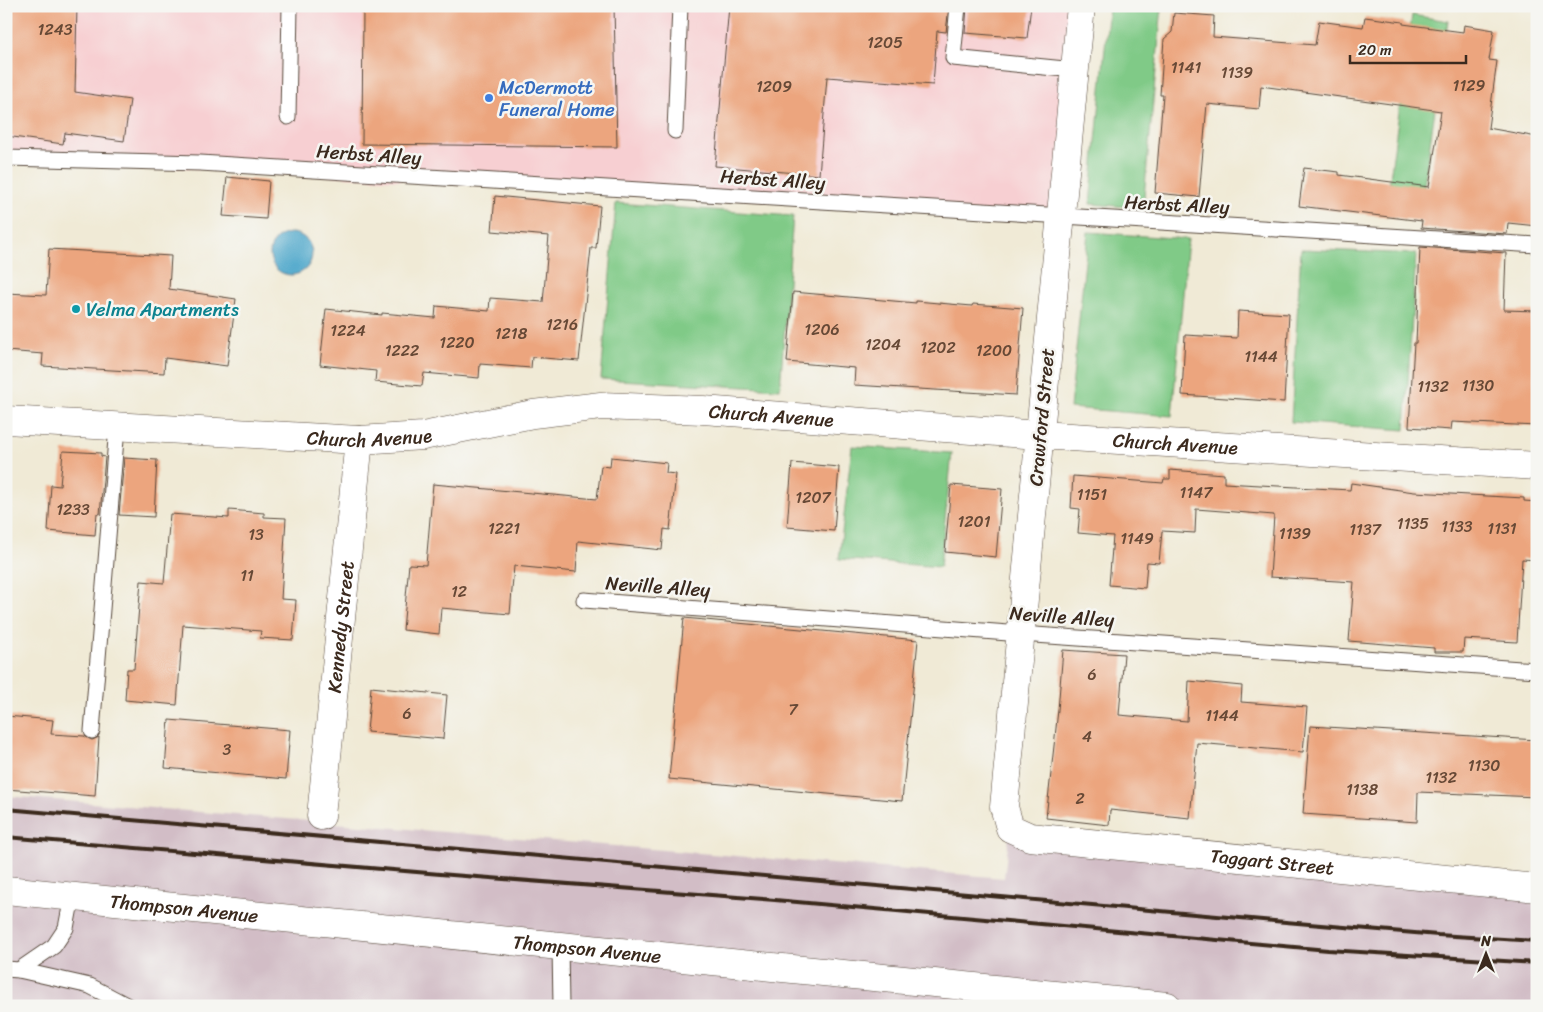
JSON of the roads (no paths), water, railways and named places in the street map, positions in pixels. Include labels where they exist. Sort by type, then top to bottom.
[{"type":"street","name":"Crawford Street","points":[[1010,828],[1004,807],[1081,6]]},
{"type":"street","name":"Church Avenue","points":[[6,420],[359,440],[423,436],[533,414],[601,406],[703,410],[1039,435],[1537,466]]},
{"type":"street","name":"Kennedy Street","points":[[321,816],[359,440]]},
{"type":"street","name":"Taggart Street","points":[[1010,828],[1030,837],[1537,888]]},
{"type":"street","name":"Thompson Avenue","points":[[6,890],[560,946],[1023,999],[1168,1006]]},
{"type":"lane","points":[[288,117],[290,6]]},
{"type":"lane","points":[[675,131],[680,6]]},
{"type":"lane","points":[[958,6],[953,58],[1075,70]]},
{"type":"lane","name":"Herbst Alley","points":[[6,158],[200,163],[1537,245]]},
{"type":"lane","points":[[92,732],[117,427]]},
{"type":"lane","name":"Neville Alley","points":[[584,600],[1021,634],[1537,670]]},
{"type":"lane","points":[[12,969],[54,946],[66,928],[72,896]]},
{"type":"lane","points":[[560,946],[562,1006]]},
{"type":"lane","points":[[12,969],[90,986],[128,1006]]},
{"type":"water","points":[[295,233],[303,236],[309,242],[312,254],[309,266],[303,272],[287,275],[279,272],[273,266],[270,250],[273,242],[279,236]]},
{"type":"railway","points":[[6,809],[1274,921],[1438,935],[1537,941]]},
{"type":"railway","points":[[6,837],[775,900],[1328,950],[1537,963]]},
{"type":"place","name":"McDermott Funeral Home","points":[[489,98]]},
{"type":"place","name":"Velma Apartments","points":[[76,309]]}]
